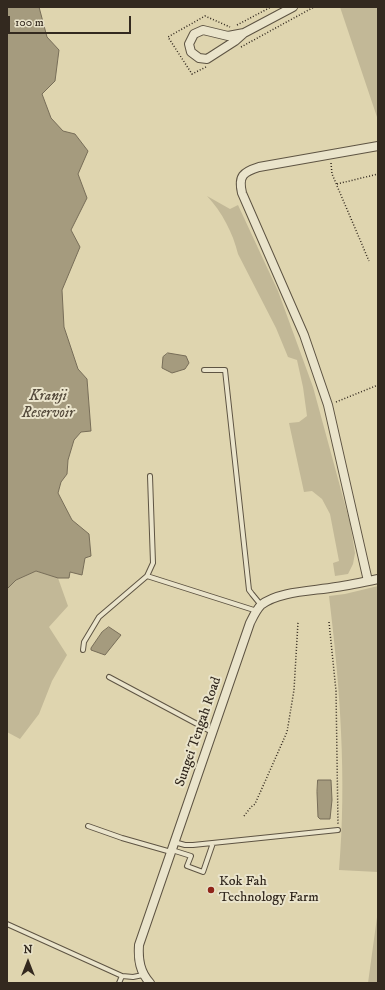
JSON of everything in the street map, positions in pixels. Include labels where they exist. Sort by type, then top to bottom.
[{"type":"street","points":[[244,33],[228,36],[203,30],[194,34],[189,44],[191,52],[199,58],[207,59],[235,41],[244,33],[293,7]]},
{"type":"street","points":[[368,582],[328,404],[304,335],[240,186],[242,176],[247,171],[259,167],[378,146]]},
{"type":"street","points":[[259,608],[272,598],[286,594],[368,582],[378,579]]},
{"type":"street","name":"Sungei Tengah Road","points":[[143,975],[140,966],[139,945],[250,624],[259,608]]},
{"type":"street","points":[[143,975],[150,983]]},
{"type":"lane","points":[[204,370],[225,370],[250,590],[259,608]]},
{"type":"lane","points":[[83,650],[84,642],[99,617],[147,576],[152,563],[153,552],[150,476]]},
{"type":"lane","points":[[147,576],[259,608]]},
{"type":"lane","points":[[109,677],[213,732]]},
{"type":"lane","points":[[88,826],[122,838],[172,848],[191,856],[187,866],[203,872],[213,843]]},
{"type":"lane","points":[[172,848],[185,845],[338,830]]},
{"type":"lane","points":[[7,924],[122,976],[133,977],[143,975]]},
{"type":"lane","points":[[119,983],[122,976]]},
{"type":"path","points":[[330,155],[332,174],[370,261]]},
{"type":"path","points":[[336,184],[378,174]]},
{"type":"path","points":[[328,404],[378,385]]},
{"type":"path","points":[[244,816],[251,807],[256,804],[287,732],[294,690],[298,622]]},
{"type":"path","points":[[329,622],[336,691],[338,830]]},
{"type":"path","points":[[333,778],[338,778]]},
{"type":"shaded area","points":[[340,7],[378,7],[378,120]]},
{"type":"shaded area","points":[[207,196],[230,209],[238,205],[278,291],[313,387],[350,523],[355,553],[353,564],[348,574],[335,576],[333,563],[339,561],[330,514],[322,499],[312,491],[304,492],[289,423],[299,422],[307,416],[297,360],[288,357],[276,328],[238,254],[226,223]]},
{"type":"shaded area","points":[[36,571],[58,578],[68,606],[49,627],[67,655],[52,681],[39,714],[20,739],[7,732],[7,589],[16,580]]},
{"type":"shaded area","points":[[378,586],[378,872],[339,870],[342,801],[341,733],[329,596],[345,594]]},
{"type":"shaded area","points":[[378,910],[378,983],[368,983]]},
{"type":"water","name":"Kranji Reservoir","points":[[7,7],[39,7],[47,37],[59,50],[55,81],[42,94],[51,118],[63,131],[75,134],[88,151],[78,174],[87,198],[71,230],[80,247],[62,290],[64,327],[78,369],[87,379],[91,431],[81,432],[74,440],[68,460],[67,474],[61,482],[58,493],[72,520],[89,534],[91,556],[85,558],[82,575],[70,572],[69,578],[58,578],[36,571],[16,580],[7,589]]},
{"type":"water","points":[[168,353],[186,356],[189,363],[185,369],[172,373],[162,368],[163,357]]},
{"type":"water","points":[[109,627],[121,635],[105,655],[91,650],[102,632]]},
{"type":"water","points":[[318,780],[331,780],[332,800],[330,819],[320,819],[318,817]]},
{"type":"place","name":"Kok Fah Technology Farm","points":[[211,890]]}]
